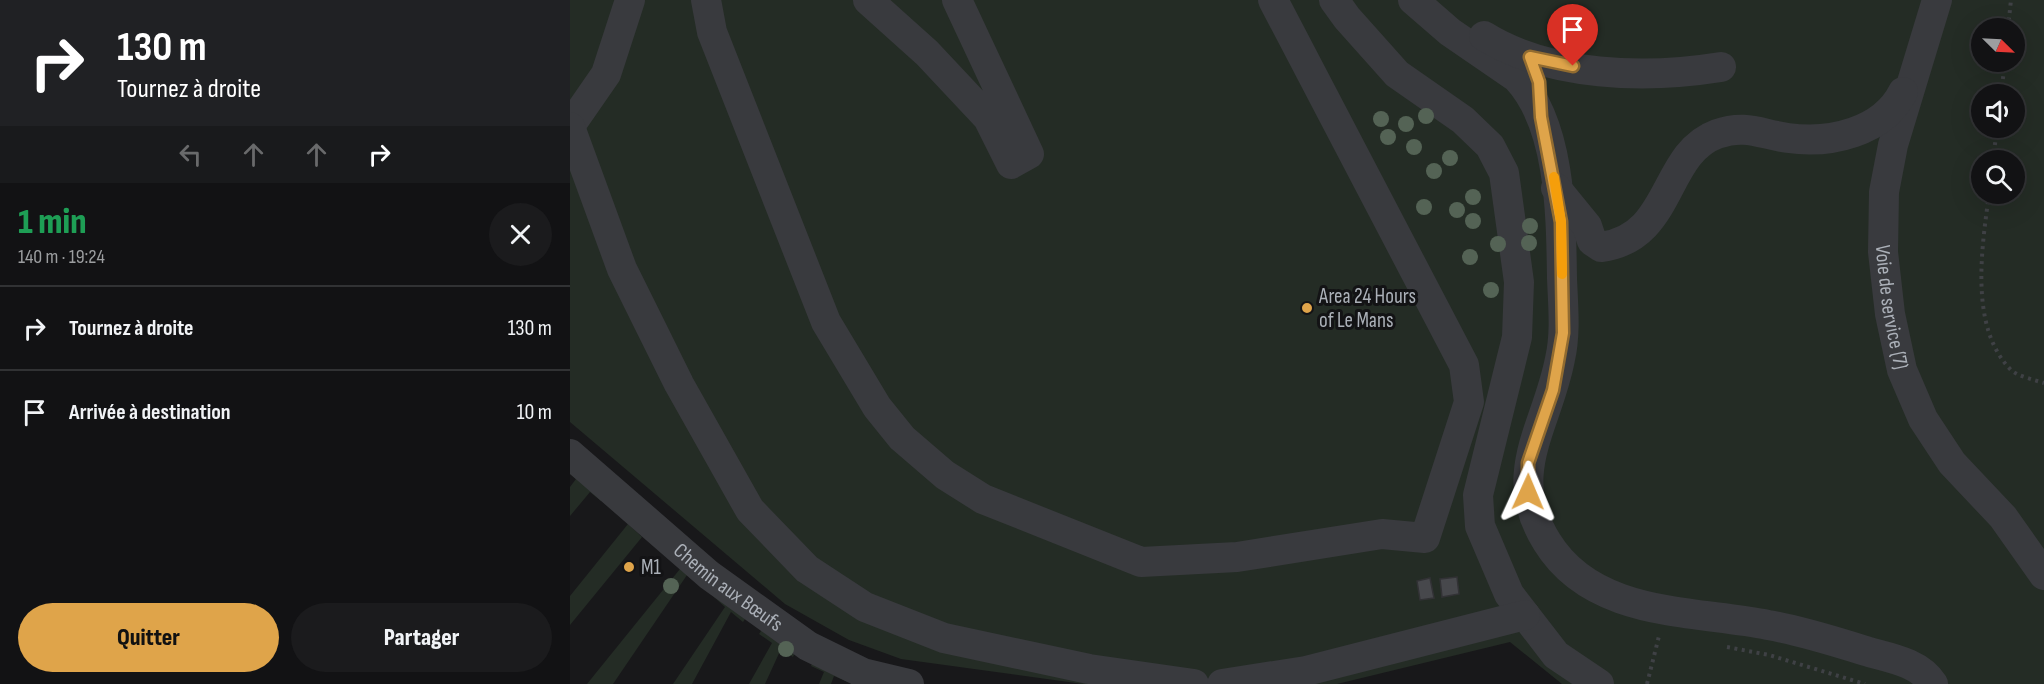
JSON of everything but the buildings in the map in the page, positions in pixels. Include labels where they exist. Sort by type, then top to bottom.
[{"type":"street","points":[[630,0],[606,74],[570,127],[621,269],[679,384],[750,510],[807,569],[866,607],[944,638],[1089,669],[1194,684]]},
{"type":"street","points":[[706,0],[712,32],[826,322],[877,407],[902,438],[945,475],[983,499],[1102,548],[1141,562],[1150,562],[1237,557],[1382,534],[1425,538],[1469,402],[1464,365],[1273,0]]},
{"type":"street","points":[[868,0],[927,53],[988,118],[1011,164],[1029,154],[957,0]]},
{"type":"street","points":[[1334,0],[1397,74],[1463,120],[1490,146],[1504,173],[1519,282],[1517,337],[1478,495],[1480,526],[1491,557],[1509,594],[1556,655],[1599,684]]},
{"type":"street","points":[[1413,0],[1450,32],[1517,78],[1526,88],[1541,117]]},
{"type":"street","points":[[1435,0],[1491,40],[1530,57],[1579,67],[1621,71],[1682,72],[1721,67]]},
{"type":"street","name":"Voie de service (7)","points":[[1937,0],[1893,145],[1884,192],[1882,252],[1890,314],[1902,370],[1923,418],[1952,463],[2003,517],[2044,575]]},
{"type":"street","points":[[1530,57],[1539,82],[1541,117],[1561,222],[1562,349],[1553,390],[1528,463],[1527,476],[1532,510],[1538,526],[1556,555],[1581,579],[1618,598],[1803,633],[1901,661],[1925,675],[1933,684]]},
{"type":"street","points":[[1556,188],[1587,226],[1592,241],[1601,247],[1615,245],[1631,239],[1646,225],[1659,207],[1686,158],[1713,136],[1734,129],[1755,129],[1788,138],[1819,139],[1851,134],[1878,122],[1898,102],[1917,66]]},
{"type":"street","name":"Chemin aux Bœufs","points":[[570,454],[709,575],[808,646],[863,673],[909,684]]},
{"type":"street","points":[[1222,684],[1306,671],[1525,615]]},
{"type":"path","points":[[2009,18],[2011,0]]},
{"type":"path","points":[[1988,204],[1979,269],[1988,333],[2010,371],[2044,383]]},
{"type":"path","points":[[1647,633],[1670,638]]},
{"type":"path","points":[[1647,684],[1659,636]]},
{"type":"path","points":[[1725,647],[1769,654],[1865,684]]},
{"type":"shaded area","name":"Area 24 Hours of Le Mans","points":[[570,0],[2044,0],[2044,684],[1562,684],[1510,642],[1337,684],[1083,684],[901,659],[849,640],[785,604],[570,422]]},
{"type":"shaded area","points":[[570,466],[606,496],[601,501],[590,492],[570,516],[570,487],[576,479],[570,474]]},
{"type":"shaded area","points":[[628,524],[642,537],[570,625],[570,596]]},
{"type":"shaded area","points":[[680,569],[687,575],[613,684],[587,684]]},
{"type":"shaded area","points":[[718,592],[747,616],[743,622],[731,612],[692,684],[673,684],[725,607],[714,597]]},
{"type":"shaded area","points":[[763,628],[796,650],[793,657],[781,649],[765,684],[749,684],[772,643],[759,634]]},
{"type":"shaded area","points":[[814,660],[848,682],[834,676],[831,684],[819,684],[824,672],[811,666]]},
{"type":"slow traffic","points":[[1554,177],[1561,222],[1562,274]]},
{"type":"place","name":"Area 24 Hours of Le Mans","points":[[1307,308]]},
{"type":"place","name":"M1","points":[[629,567]]},
{"type":"route","points":[[1528,492],[1528,463],[1553,390],[1561,358],[1563,333],[1561,222],[1541,117],[1541,92],[1530,57],[1573,66]]}]
